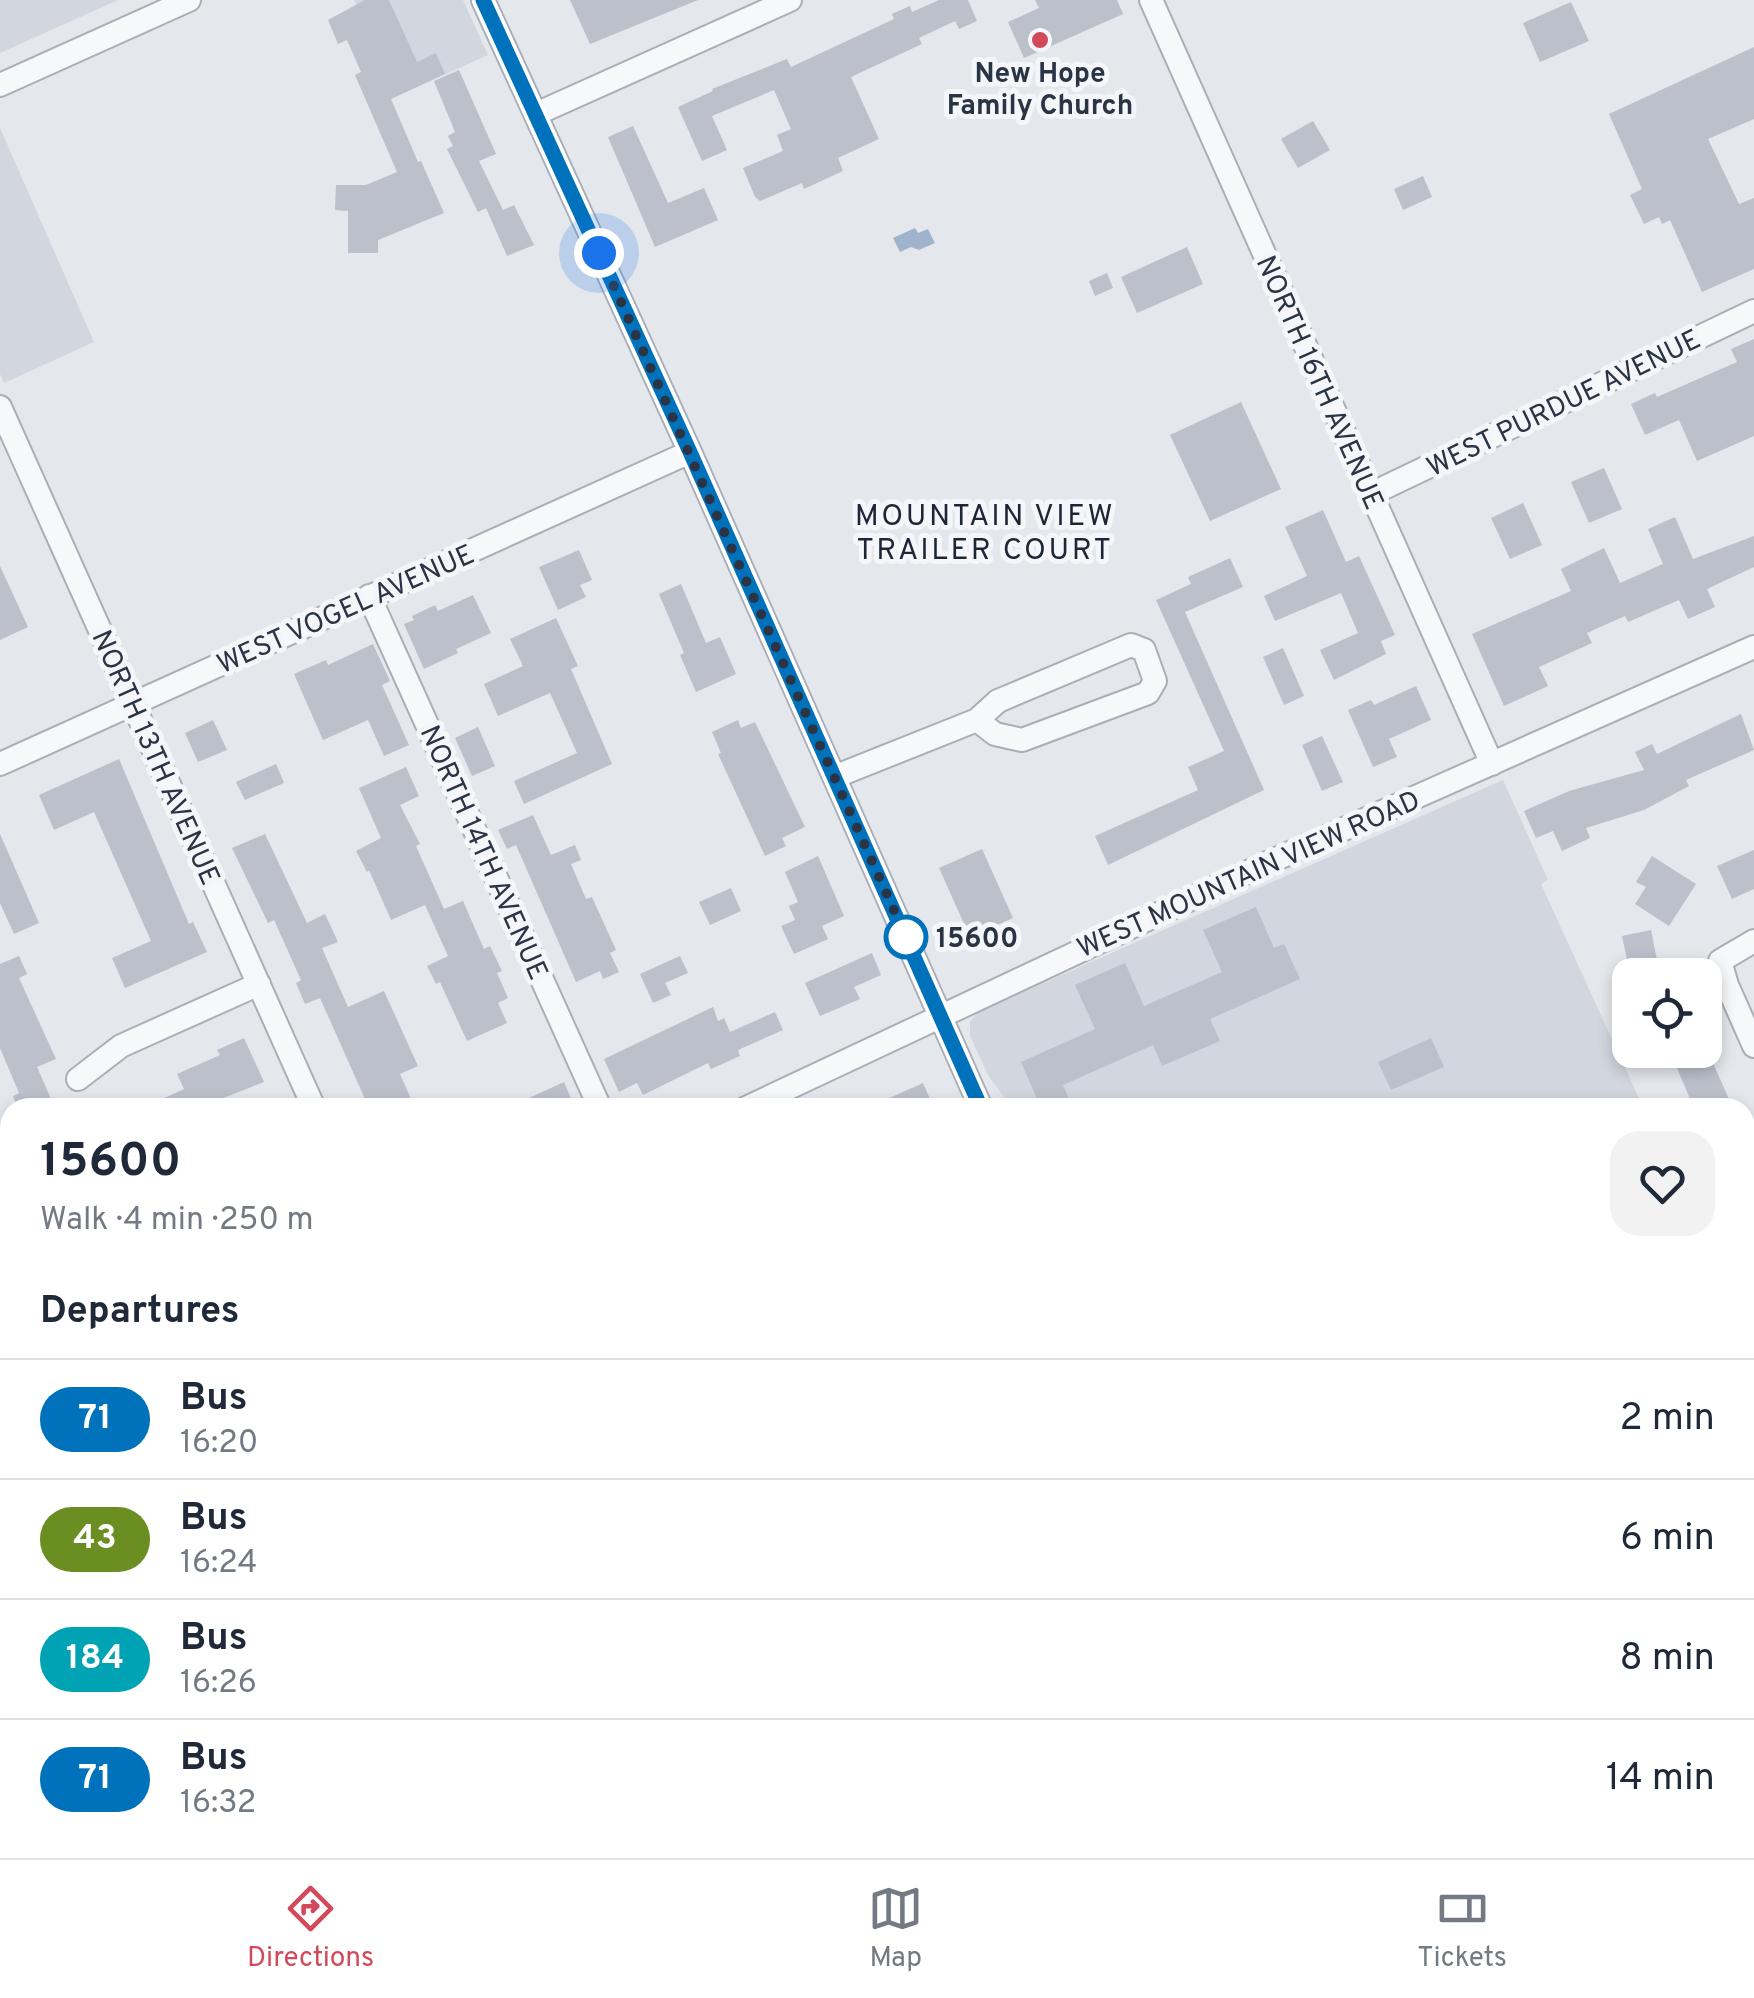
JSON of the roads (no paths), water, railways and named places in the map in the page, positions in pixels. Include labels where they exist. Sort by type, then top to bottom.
[{"type":"street","points":[[0,85],[143,9],[189,0]]},
{"type":"street","points":[[483,0],[690,452],[977,1098]]},
{"type":"street","points":[[536,114],[790,0]]},
{"type":"street","name":"NORTH 16TH AVENUE","points":[[1151,0],[1492,764]]},
{"type":"street","name":"WEST PURDUE AVENUE","points":[[1372,494],[1754,310]]},
{"type":"street","name":"NORTH 13TH AVENUE","points":[[0,407],[310,1098]]},
{"type":"street","name":"WEST VOGEL AVENUE","points":[[0,764],[690,452]]},
{"type":"street","name":"NORTH 14TH AVENUE","points":[[369,596],[595,1098]]},
{"type":"street","points":[[834,777],[978,720],[998,700],[1131,645],[1144,650],[1155,681],[1148,693],[1022,740],[995,734],[978,720]]},
{"type":"street","name":"WEST MOUNTAIN VIEW ROAD","points":[[767,1098],[1264,864],[1754,647]]},
{"type":"street","points":[[1754,940],[1720,961],[1726,985],[1754,1046]]},
{"type":"street","points":[[78,1079],[121,1046],[259,984]]},
{"type":"water","points":[[915,228],[918,233],[928,229],[935,243],[900,252],[893,238]]},
{"type":"place","name":"New Hope Family Church","points":[[1040,40]]},
{"type":"place","name":"15600","points":[[906,937]]},
{"type":"district","name":"MOUNTAIN VIEW TRAILER COURT","points":[[985,532]]}]
